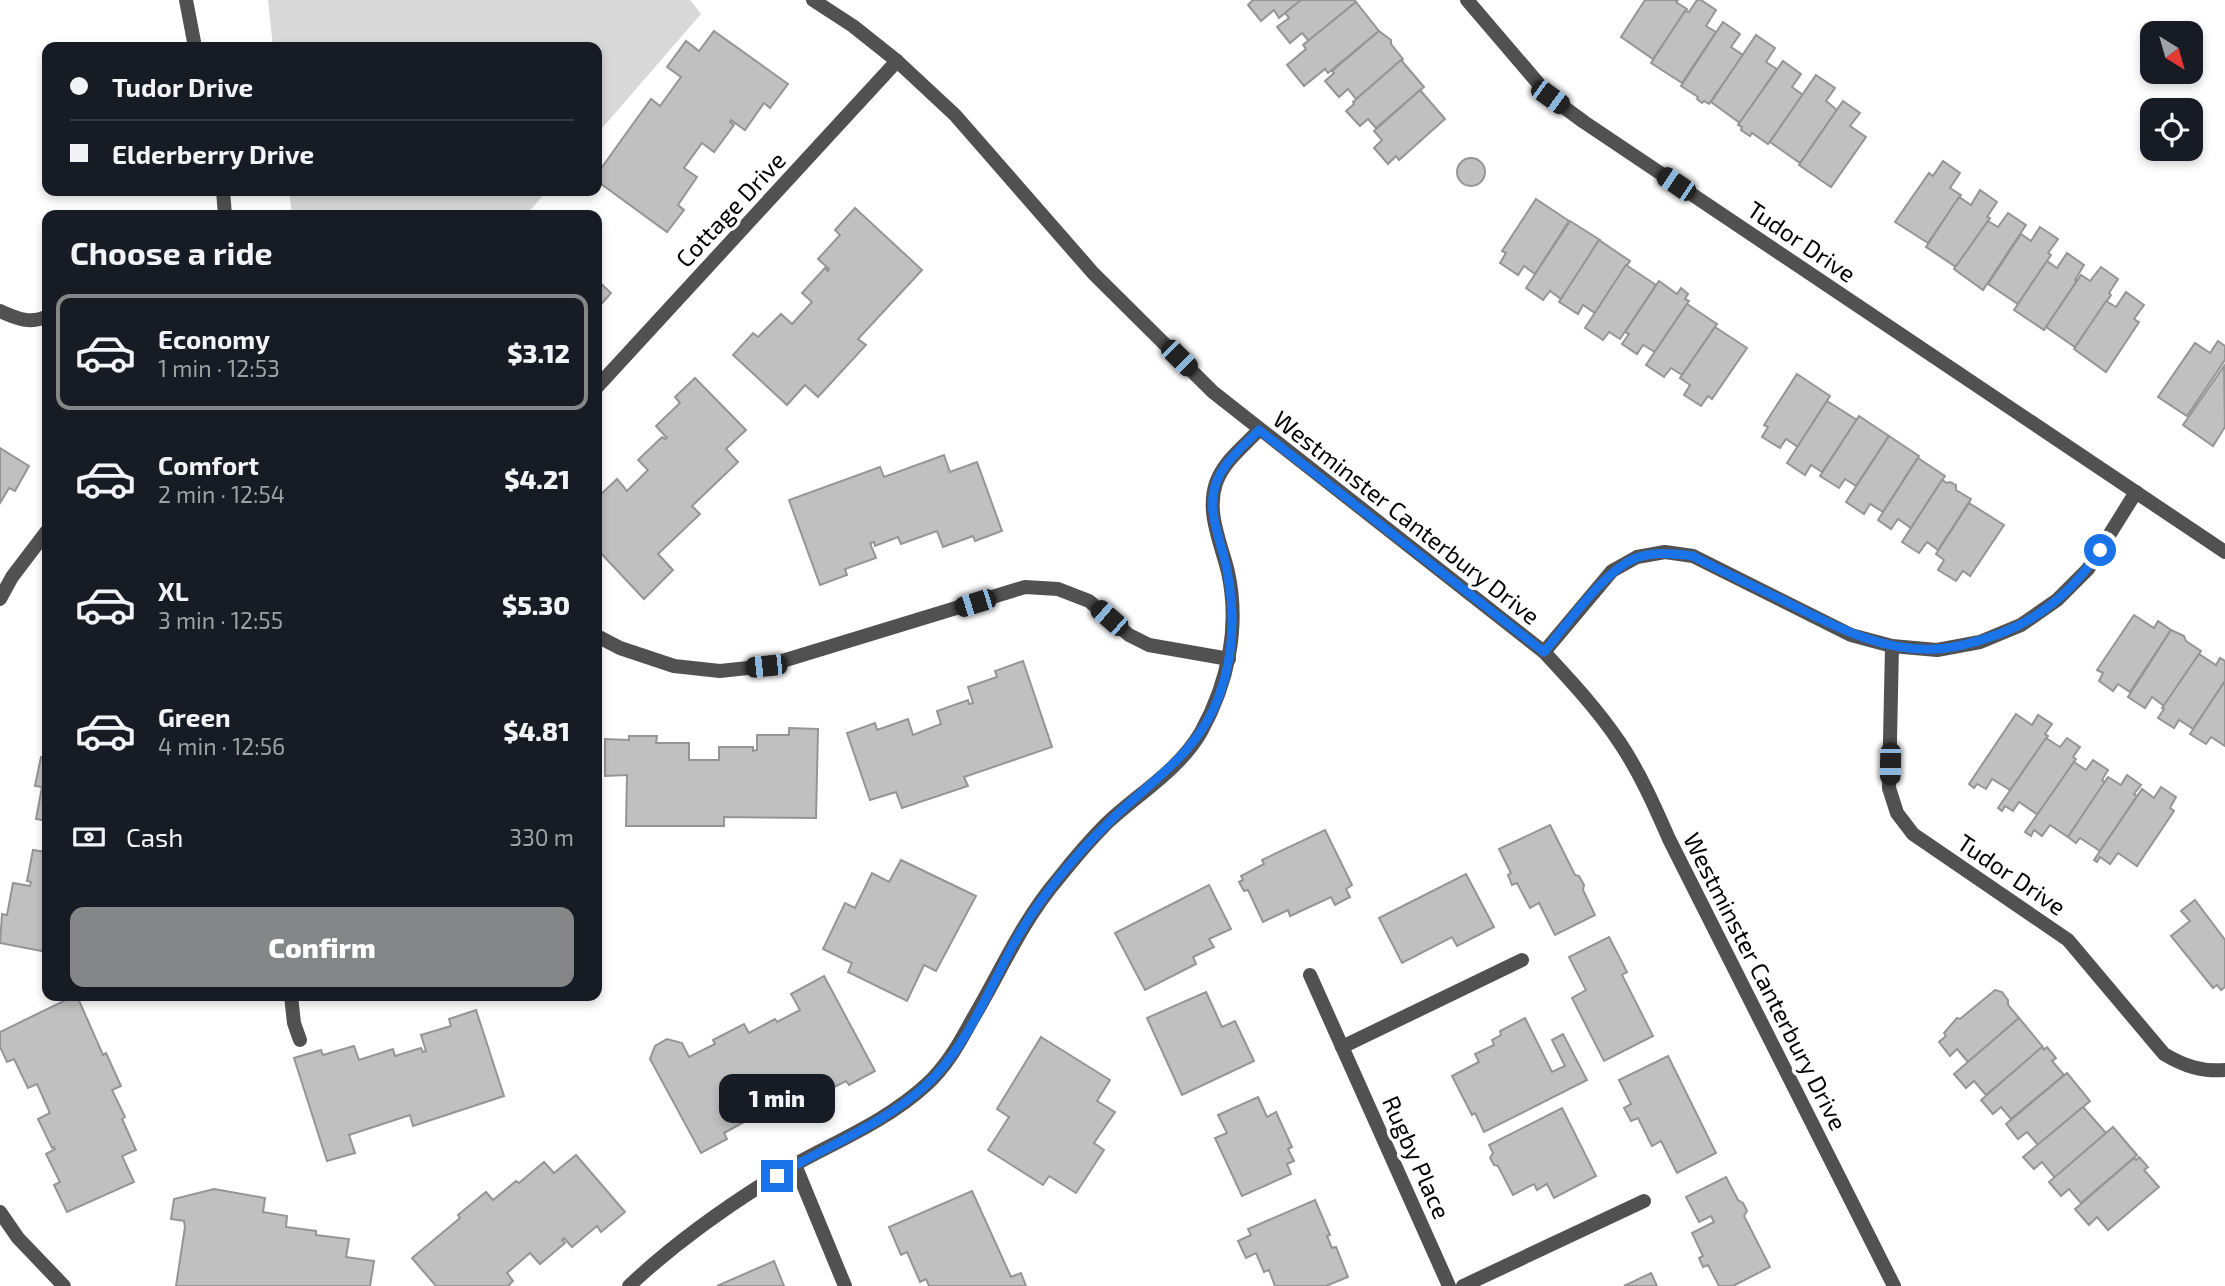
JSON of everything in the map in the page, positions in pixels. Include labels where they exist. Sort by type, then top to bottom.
[{"type":"street","points":[[186,0],[194,42]]},
{"type":"street","name":"Westminster Canterbury Drive","points":[[813,0],[853,26],[897,61],[955,115],[1093,273],[1213,392],[1544,652],[1580,690],[1620,743],[1653,802],[1894,1286]]},
{"type":"street","name":"Tudor Drive","points":[[1467,0],[1558,104],[2225,552]]},
{"type":"street","name":"Cottage Drive","points":[[602,382],[897,61]]},
{"type":"street","points":[[0,311],[17,319],[38,321],[42,319]]},
{"type":"street","points":[[628,1286],[721,1210],[795,1165],[890,1114],[927,1084],[951,1056],[1013,944],[1056,881],[1106,825],[1171,768],[1199,735],[1219,697],[1229,659],[1233,612],[1228,574],[1213,517],[1216,484],[1229,460],[1259,430]]},
{"type":"street","points":[[1544,652],[1612,571],[1637,557],[1665,552],[1693,556],[1850,635],[1892,646],[1937,649],[1980,642],[2021,625],[2057,600],[2088,569],[2136,492]]},
{"type":"street","points":[[0,599],[12,577],[42,538]]},
{"type":"street","points":[[602,639],[620,648],[674,666],[720,671],[766,666],[1025,587],[1058,589],[1088,601],[1129,635],[1149,645],[1229,659]]},
{"type":"street","name":"Tudor Drive","points":[[1892,646],[1889,788],[1897,813],[1913,834],[2068,940],[2164,1054],[2178,1063],[2206,1071],[2225,1070]]},
{"type":"street","points":[[1342,1047],[1522,960]]},
{"type":"street","name":"Rugby Place","points":[[1310,975],[1449,1286]]},
{"type":"street","points":[[292,1001],[294,1023],[300,1040]]},
{"type":"street","points":[[795,1165],[845,1286]]},
{"type":"street","points":[[1463,1286],[1644,1201]]},
{"type":"street","points":[[0,1212],[18,1238],[64,1286]]},
{"type":"shaded area","points":[[268,0],[690,0],[701,14],[602,128],[602,42],[272,42]]},
{"type":"shaded area","points":[[290,196],[543,196],[530,210],[291,210]]},
{"type":"building","points":[[1253,0],[1301,0],[1279,18],[1274,10],[1261,21],[1248,5]]},
{"type":"building","points":[[1301,0],[1356,2],[1309,41],[1302,33],[1290,43],[1277,27],[1289,18],[1285,13]]},
{"type":"building","points":[[1645,0],[1678,0],[1676,2],[1687,9],[1653,59],[1621,37]]},
{"type":"building","points":[[1697,0],[1716,10],[1706,26],[1716,32],[1682,83],[1651,63],[1685,11],[1689,12]]},
{"type":"building","points":[[1356,2],[1379,31],[1328,73],[1325,69],[1304,86],[1287,65],[1306,49],[1303,45]]},
{"type":"building","points":[[1723,22],[1740,34],[1731,47],[1743,55],[1709,104],[1704,101],[1702,103],[1698,97],[1681,86]]},
{"type":"building","points":[[714,31],[788,84],[770,108],[764,103],[745,130],[731,120],[734,125],[714,152],[702,143],[684,168],[697,177],[678,205],[684,210],[667,232],[602,185],[602,167],[651,99],[660,106],[681,77],[667,67],[686,41],[699,51]]},
{"type":"building","points":[[1379,31],[1391,40],[1391,44],[1403,59],[1356,99],[1348,89],[1339,97],[1325,81],[1334,73],[1332,71]]},
{"type":"building","points":[[1756,35],[1775,48],[1766,62],[1777,69],[1740,123],[1711,102]]},
{"type":"building","points":[[1401,60],[1424,87],[1376,128],[1368,119],[1360,126],[1346,111]]},
{"type":"building","points":[[1783,61],[1801,74],[1792,87],[1803,95],[1768,144],[1752,133],[1750,136],[1738,125]]},
{"type":"building","points":[[1816,75],[1835,88],[1826,101],[1837,110],[1800,163],[1770,142]]},
{"type":"building","points":[[1420,90],[1445,119],[1399,160],[1396,156],[1388,164],[1374,148],[1382,140],[1374,131]]},
{"type":"building","points":[[1843,101],[1860,113],[1850,126],[1866,137],[1831,187],[1799,165]]},
{"type":"building","points":[[1471,158],[1481,162],[1485,172],[1481,182],[1471,186],[1461,182],[1457,172],[1461,162]]},
{"type":"building","points":[[1943,161],[1960,173],[1950,188],[1961,195],[1928,243],[1895,222],[1929,173],[1933,176]]},
{"type":"building","points":[[1980,190],[1997,202],[1987,217],[1990,218],[1956,267],[1926,247],[1959,197],[1971,205]]},
{"type":"building","points":[[1536,199],[1569,221],[1535,274],[1524,266],[1518,275],[1500,263],[1506,253],[1502,251]]},
{"type":"building","points":[[855,208],[922,270],[858,339],[866,345],[818,397],[805,385],[787,405],[733,355],[753,333],[758,337],[781,314],[792,324],[812,302],[802,293],[825,268],[828,271],[818,259],[840,235],[835,230]]},
{"type":"building","points":[[2008,213],[2026,225],[1983,290],[1954,269],[1988,221],[1998,227]]},
{"type":"building","points":[[1570,221],[1600,240],[1561,299],[1550,291],[1543,300],[1526,288]]},
{"type":"building","points":[[2040,227],[2058,239],[2048,253],[2051,255],[2018,304],[1988,284],[2021,234],[2031,241]]},
{"type":"building","points":[[1599,240],[1630,261],[1595,313],[1583,305],[1578,314],[1559,302]]},
{"type":"building","points":[[2067,253],[2084,265],[2075,280],[2077,281],[2044,330],[2014,310],[2047,261],[2057,268]]},
{"type":"building","points":[[1626,265],[1656,285],[1620,339],[1609,332],[1603,340],[1585,328]]},
{"type":"building","points":[[2101,267],[2118,279],[2109,293],[2111,295],[2075,347],[2046,327],[2081,275],[2090,281]]},
{"type":"building","points":[[1659,281],[1677,294],[1681,288],[1688,294],[1685,299],[1689,301],[1655,352],[1643,345],[1637,354],[1622,344],[1629,334],[1625,332]]},
{"type":"building","points":[[602,285],[611,293],[602,303]]},
{"type":"building","points":[[2126,292],[2144,305],[2134,319],[2139,322],[2106,372],[2074,349],[2106,301],[2116,307]]},
{"type":"building","points":[[1687,304],[1717,324],[1682,375],[1671,368],[1664,377],[1646,365]]},
{"type":"building","points":[[1715,327],[1747,348],[1712,399],[1708,396],[1701,406],[1684,395],[1690,385],[1680,378]]},
{"type":"building","points":[[2218,341],[2225,346],[2225,360],[2187,416],[2158,397],[2195,343],[2210,353]]},
{"type":"building","points":[[2224,366],[2225,427],[2213,446],[2183,425]]},
{"type":"building","points":[[1797,374],[1830,396],[1798,447],[1786,439],[1780,448],[1762,437],[1768,427],[1764,425]]},
{"type":"building","points":[[695,378],[746,430],[726,449],[738,462],[692,506],[700,514],[658,554],[673,570],[644,599],[602,554],[602,493],[617,479],[627,491],[648,470],[638,460],[662,437],[667,438],[656,426],[680,403],[675,397]]},
{"type":"building","points":[[1827,401],[1857,420],[1822,472],[1811,465],[1805,475],[1787,463]]},
{"type":"building","points":[[1859,416],[1889,436],[1856,486],[1845,479],[1839,488],[1820,476]]},
{"type":"building","points":[[1889,436],[1919,456],[1883,512],[1870,504],[1864,514],[1846,502]]},
{"type":"building","points":[[0,448],[29,466],[15,491],[9,488],[0,503]]},
{"type":"building","points":[[944,455],[950,472],[977,462],[1002,531],[975,541],[973,536],[943,547],[937,531],[901,544],[898,537],[875,546],[874,542],[870,543],[876,558],[845,569],[847,575],[820,585],[789,500],[880,467],[884,477]]},
{"type":"building","points":[[1918,458],[1945,476],[1911,528],[1898,519],[1891,529],[1878,520]]},
{"type":"building","points":[[1942,480],[1956,485],[1956,490],[1971,499],[1938,550],[1927,542],[1919,553],[1902,542]]},
{"type":"building","points":[[1969,503],[2004,525],[1970,576],[1963,571],[1956,581],[1938,570],[1944,560],[1936,554]]},
{"type":"building","points":[[2134,615],[2154,628],[2158,621],[2171,630],[2130,692],[2118,684],[2113,691],[2099,681],[2103,673],[2097,670]]},
{"type":"building","points":[[2171,630],[2184,636],[2186,641],[2201,651],[2164,706],[2152,697],[2145,708],[2128,697]]},
{"type":"building","points":[[2199,654],[2216,665],[2220,658],[2225,661],[2225,681],[2193,729],[2179,720],[2174,728],[2158,718]]},
{"type":"building","points":[[1023,661],[1052,747],[964,777],[968,786],[902,808],[896,792],[870,800],[847,733],[875,723],[877,730],[908,719],[913,735],[941,724],[937,711],[968,700],[969,704],[973,703],[968,687],[997,677],[995,671]]},
{"type":"building","points":[[2225,681],[2225,746],[2211,737],[2206,744],[2190,734]]},
{"type":"building","points":[[2016,714],[2032,725],[2038,715],[2052,724],[2045,734],[2048,736],[2010,790],[1992,779],[1986,789],[1977,784],[1974,788],[1969,784]]},
{"type":"building","points":[[789,728],[818,729],[816,818],[724,817],[724,826],[626,826],[627,775],[605,776],[605,739],[629,740],[629,736],[657,736],[656,743],[689,743],[689,760],[719,760],[719,747],[753,747],[753,751],[757,750],[757,735],[789,735]]},
{"type":"building","points":[[2046,738],[2060,747],[2067,738],[2080,747],[2073,757],[2076,759],[2038,815],[2019,802],[2013,811],[2005,806],[2002,811],[1998,808]]},
{"type":"building","points":[[41,757],[42,787],[35,786]]},
{"type":"building","points":[[2093,760],[2108,770],[2102,780],[2105,782],[2068,837],[2050,825],[2042,836],[2034,830],[2031,836],[2025,832],[2074,762],[2086,770]]},
{"type":"building","points":[[2127,775],[2141,785],[2134,794],[2137,796],[2100,851],[2080,838],[2076,843],[2068,837],[2108,777],[2121,785]]},
{"type":"building","points":[[42,787],[42,820],[36,819]]},
{"type":"building","points":[[2161,787],[2176,797],[2170,808],[2174,811],[2137,866],[2118,853],[2110,864],[2100,857],[2097,862],[2094,860],[2142,789],[2154,798]]},
{"type":"building","points":[[1550,825],[1575,875],[1579,876],[1584,885],[1583,890],[1595,915],[1555,935],[1539,903],[1530,908],[1517,883],[1512,885],[1508,875],[1511,873],[1499,849]]},
{"type":"building","points":[[1325,830],[1352,885],[1346,889],[1350,897],[1335,905],[1331,897],[1290,916],[1288,910],[1263,922],[1248,890],[1244,891],[1239,882],[1243,880],[1241,876],[1264,864],[1262,860]]},
{"type":"building","points":[[33,850],[42,851],[42,951],[0,943],[2,914],[7,915],[13,883],[30,886],[31,882],[27,881]]},
{"type":"building","points":[[901,860],[976,896],[936,971],[924,965],[907,1001],[848,972],[852,963],[823,949],[845,903],[855,908],[872,873],[889,882]]},
{"type":"building","points":[[1466,874],[1494,927],[1457,946],[1452,937],[1402,963],[1379,918]]},
{"type":"building","points":[[1209,885],[1231,929],[1209,939],[1214,947],[1193,957],[1196,964],[1145,990],[1115,933]]},
{"type":"building","points":[[2195,900],[2225,940],[2225,987],[2221,990],[2217,985],[2213,988],[2171,936],[2190,921],[2181,911]]},
{"type":"building","points":[[1609,937],[1627,972],[1622,975],[1653,1036],[1604,1061],[1572,998],[1586,990],[1569,957]]},
{"type":"building","points":[[824,976],[875,1071],[849,1085],[846,1081],[817,1096],[812,1086],[808,1087],[810,1091],[781,1106],[774,1093],[748,1107],[753,1117],[724,1133],[727,1139],[701,1153],[650,1059],[655,1046],[667,1039],[682,1043],[689,1057],[715,1044],[713,1040],[744,1024],[749,1033],[775,1019],[777,1022],[800,1010],[791,994]]},
{"type":"building","points":[[1995,990],[2002,992],[2019,1018],[1968,1062],[1957,1049],[1950,1056],[1939,1042],[1946,1036],[1944,1033],[1957,1018],[1960,1019]]},
{"type":"building","points":[[1206,992],[1222,1027],[1235,1021],[1254,1061],[1182,1095],[1147,1018]]},
{"type":"building","points":[[64,1001],[79,1001],[103,1055],[106,1053],[121,1086],[112,1090],[136,1150],[122,1156],[134,1182],[67,1212],[54,1185],[60,1182],[46,1154],[55,1149],[52,1148],[38,1119],[50,1113],[37,1084],[28,1088],[14,1059],[7,1062],[0,1047],[0,1032]]},
{"type":"building","points":[[476,1010],[504,1096],[413,1126],[410,1115],[349,1135],[355,1153],[327,1161],[294,1058],[321,1050],[323,1055],[354,1046],[359,1060],[393,1049],[395,1056],[421,1048],[423,1052],[426,1051],[421,1035],[451,1026],[449,1019]]},
{"type":"building","points":[[1525,1018],[1552,1072],[1565,1066],[1552,1040],[1563,1034],[1587,1080],[1484,1132],[1452,1076],[1479,1062],[1475,1054],[1494,1045],[1492,1040],[1501,1035],[1500,1031]]},
{"type":"building","points":[[2019,1018],[2043,1047],[1986,1095],[1974,1081],[1966,1088],[1954,1074]]},
{"type":"building","points":[[1041,1037],[1110,1080],[1097,1101],[1115,1112],[1094,1143],[1104,1150],[1076,1193],[1049,1176],[1043,1185],[988,1150],[1009,1117],[997,1109]]},
{"type":"building","points":[[2042,1047],[2044,1050],[2047,1047],[2056,1058],[2052,1061],[2064,1075],[2011,1119],[2001,1107],[1993,1114],[1981,1100]]},
{"type":"building","points":[[1668,1056],[1716,1153],[1677,1173],[1661,1141],[1652,1146],[1638,1118],[1631,1121],[1624,1108],[1631,1104],[1619,1080]]},
{"type":"building","points":[[2067,1073],[2090,1101],[2038,1145],[2027,1132],[2018,1139],[2006,1124]]},
{"type":"building","points":[[1258,1097],[1267,1117],[1276,1112],[1292,1147],[1288,1149],[1294,1161],[1287,1164],[1291,1174],[1242,1196],[1215,1138],[1227,1133],[1218,1115]]},
{"type":"building","points":[[2083,1107],[2106,1133],[2055,1178],[2042,1162],[2034,1169],[2023,1157]]},
{"type":"building","points":[[1562,1108],[1596,1176],[1554,1198],[1547,1184],[1537,1190],[1534,1184],[1513,1195],[1498,1166],[1494,1165],[1490,1158],[1493,1153],[1489,1145]]},
{"type":"building","points":[[2113,1127],[2137,1155],[2081,1203],[2069,1189],[2061,1196],[2049,1182]]},
{"type":"building","points":[[576,1155],[625,1212],[601,1232],[597,1226],[572,1247],[564,1238],[562,1240],[565,1243],[540,1264],[530,1253],[507,1273],[513,1281],[508,1286],[436,1286],[412,1258],[486,1192],[493,1200],[544,1162],[554,1173]]},
{"type":"building","points":[[2139,1157],[2148,1167],[2144,1170],[2159,1187],[2108,1230],[2097,1217],[2089,1225],[2075,1209],[2134,1158],[2136,1160]]},
{"type":"building","points":[[1726,1177],[1747,1211],[1744,1216],[1770,1267],[1733,1286],[1719,1286],[1708,1265],[1703,1267],[1699,1258],[1703,1256],[1692,1233],[1714,1222],[1711,1216],[1699,1222],[1686,1197]]},
{"type":"building","points":[[214,1189],[265,1198],[263,1212],[287,1216],[286,1227],[316,1231],[316,1235],[349,1239],[346,1257],[374,1261],[370,1286],[176,1286],[185,1227],[184,1221],[171,1219],[174,1199]]},
{"type":"building","points":[[972,1191],[1011,1277],[1021,1273],[1026,1286],[929,1286],[926,1279],[920,1282],[907,1252],[901,1255],[889,1227]]},
{"type":"building","points":[[1315,1200],[1330,1235],[1327,1236],[1332,1248],[1336,1247],[1348,1277],[1326,1286],[1275,1286],[1269,1270],[1264,1272],[1256,1253],[1246,1258],[1238,1241],[1251,1235],[1248,1229]]},
{"type":"building","points":[[774,1261],[784,1286],[717,1286]]},
{"type":"building","points":[[1651,1273],[1657,1286],[1624,1286]]},
{"type":"route","points":[[777,1176],[890,1114],[927,1084],[951,1056],[1013,944],[1056,881],[1106,825],[1171,768],[1199,735],[1219,697],[1229,659],[1233,612],[1228,574],[1213,517],[1216,484],[1229,460],[1259,430],[1544,652],[1612,571],[1637,557],[1665,552],[1693,556],[1850,635],[1892,646],[1937,649],[1980,642],[2021,625],[2057,600],[2088,569],[2100,550]]}]
